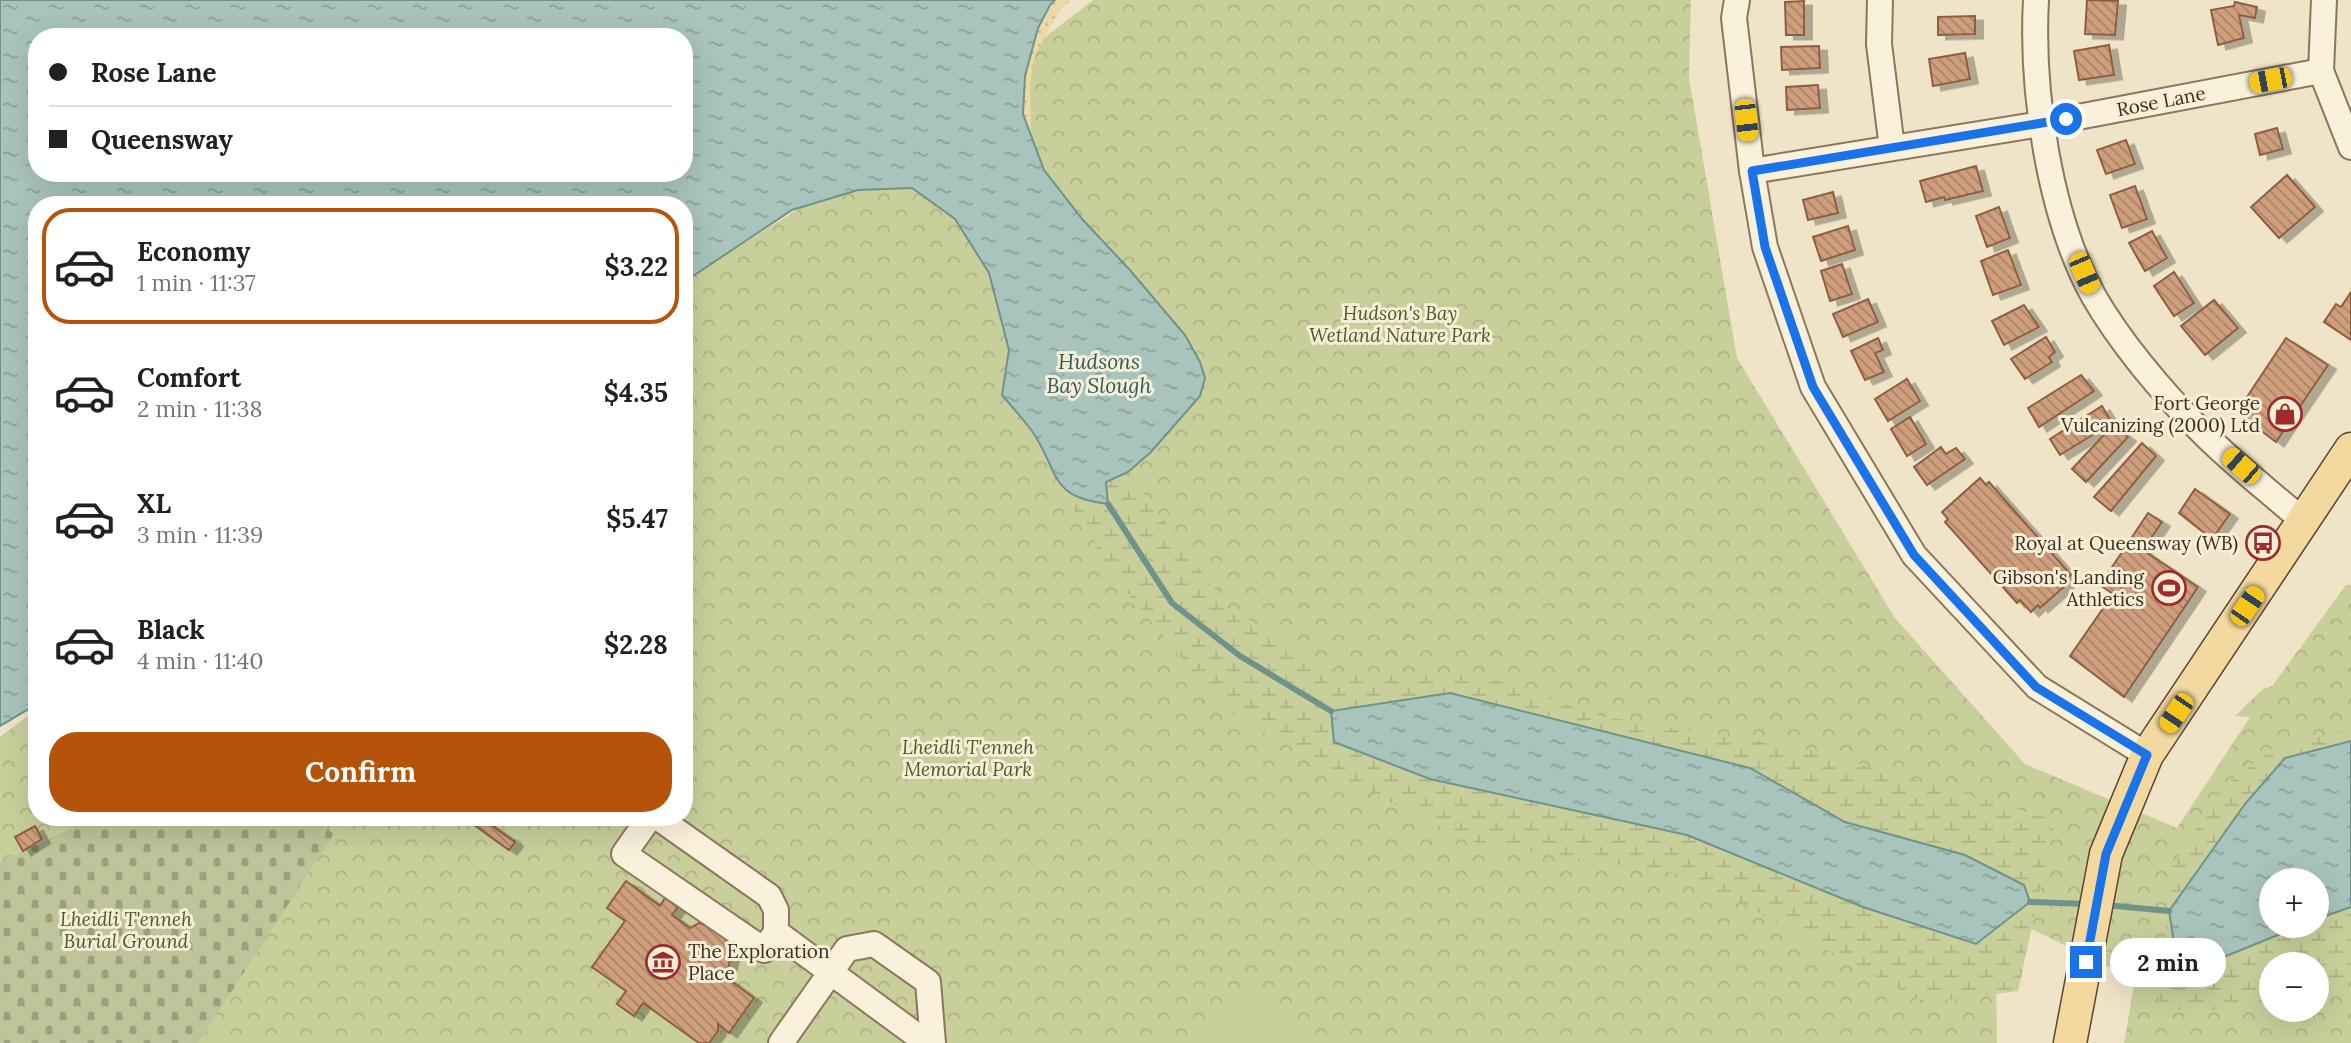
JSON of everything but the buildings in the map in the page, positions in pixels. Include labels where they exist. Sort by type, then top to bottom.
[{"type":"main road","points":[[2070,1043],[2106,854],[2147,755],[2351,449]]},
{"type":"street","points":[[1737,0],[1734,18],[1752,171],[1765,247],[1813,387],[1914,555],[2036,687],[2147,755]]},
{"type":"street","points":[[1880,0],[1879,44],[1892,148]]},
{"type":"street","points":[[2036,0],[2034,27],[2041,124],[2065,230],[2093,295],[2129,348],[2200,430],[2303,521]]},
{"type":"street","points":[[2324,0],[2321,71],[2351,147]]},
{"type":"street","name":"Rose Lane","points":[[1752,171],[2041,124],[2321,71]]},
{"type":"street","points":[[644,826],[624,855],[764,950],[776,932],[776,910],[769,896],[670,826]]},
{"type":"street","points":[[776,932],[927,1043]]},
{"type":"street","points":[[781,1043],[847,949],[874,944],[929,982],[933,1043]]},
{"type":"green space","points":[[1093,0],[1691,0],[1689,78],[1737,358],[1895,618],[2025,764],[2177,828],[2250,717],[2235,716],[2263,689],[2272,686],[2346,585],[2351,585],[2351,1043],[2124,1043],[2135,980],[1995,911],[1997,1043],[0,1043],[0,737],[28,716],[28,826],[693,826],[693,274],[917,136]]},
{"type":"green space","points":[[1128,472],[1228,608],[1336,671],[1475,673],[1600,716],[1803,748],[2055,820],[2018,991],[1925,1003],[1692,876],[1477,843],[1381,798],[1223,708],[1114,576],[1059,485],[1086,502],[1108,504],[1106,482]]},
{"type":"green space","points":[[2351,729],[2351,978],[2329,984],[2329,952],[2259,952],[2259,1001],[2201,1013],[2158,1007],[2173,865],[2223,787],[2272,749]]},
{"type":"green space","name":"Lheidli T'enneh Burial Ground","points":[[76,826],[323,826],[334,834],[198,1043],[0,1043],[0,862]]},
{"type":"green space","points":[[1249,981],[1272,999],[1306,1043],[1199,1043]]},
{"type":"sand","points":[[1052,0],[1072,0],[1061,8],[1035,55],[1030,84],[1031,155],[1002,111],[1024,40]]},
{"type":"water","points":[[0,0],[1055,0],[1038,28],[1025,76],[1023,114],[1044,170],[1083,220],[1185,335],[1200,362],[1205,378],[1200,396],[1151,452],[1128,472],[1106,482],[1108,504],[1075,496],[1066,489],[1053,472],[1034,434],[1002,395],[1009,350],[989,273],[955,219],[912,188],[858,190],[792,210],[693,276],[693,196],[28,196],[28,709],[0,726]]},
{"type":"water","points":[[1450,693],[1750,768],[1845,822],[1965,855],[2024,885],[2030,902],[1976,944],[1863,907],[1687,835],[1430,779],[1334,742],[1331,711]]},
{"type":"water","points":[[2351,741],[2351,907],[2329,915],[2329,868],[2259,868],[2259,938],[2270,938],[2204,965],[2177,962],[2169,911],[2245,804],[2285,758]]},
{"type":"waterway","name":"Hudsons Bay Slough","points":[[1108,504],[1172,603],[1240,656],[1331,711]]},
{"type":"waterway","name":"Hudsons Bay Slough","points":[[2030,902],[2087,904]]},
{"type":"waterway","name":"Hudsons Bay Slough","points":[[2105,905],[2169,911]]},
{"type":"place","name":"Fort George Vulcanizing (2000) Ltd","points":[[2285,414]]},
{"type":"place","name":"Royal at Queensway (WB)","points":[[2263,543]]},
{"type":"place","name":"Gibson's Landing Athletics","points":[[2169,588]]},
{"type":"place","name":"The Exploration Place","points":[[663,962]]},
{"type":"route","points":[[2066,119],[1752,171],[1765,247],[1813,387],[1914,555],[2036,687],[2147,755],[2106,854],[2086,962]]},
{"type":"park label","name":"Hudson's Bay Wetland Nature Park","points":[[1400,324]]},
{"type":"park label","name":"Lheidli T'enneh Memorial Park","points":[[968,758]]}]
